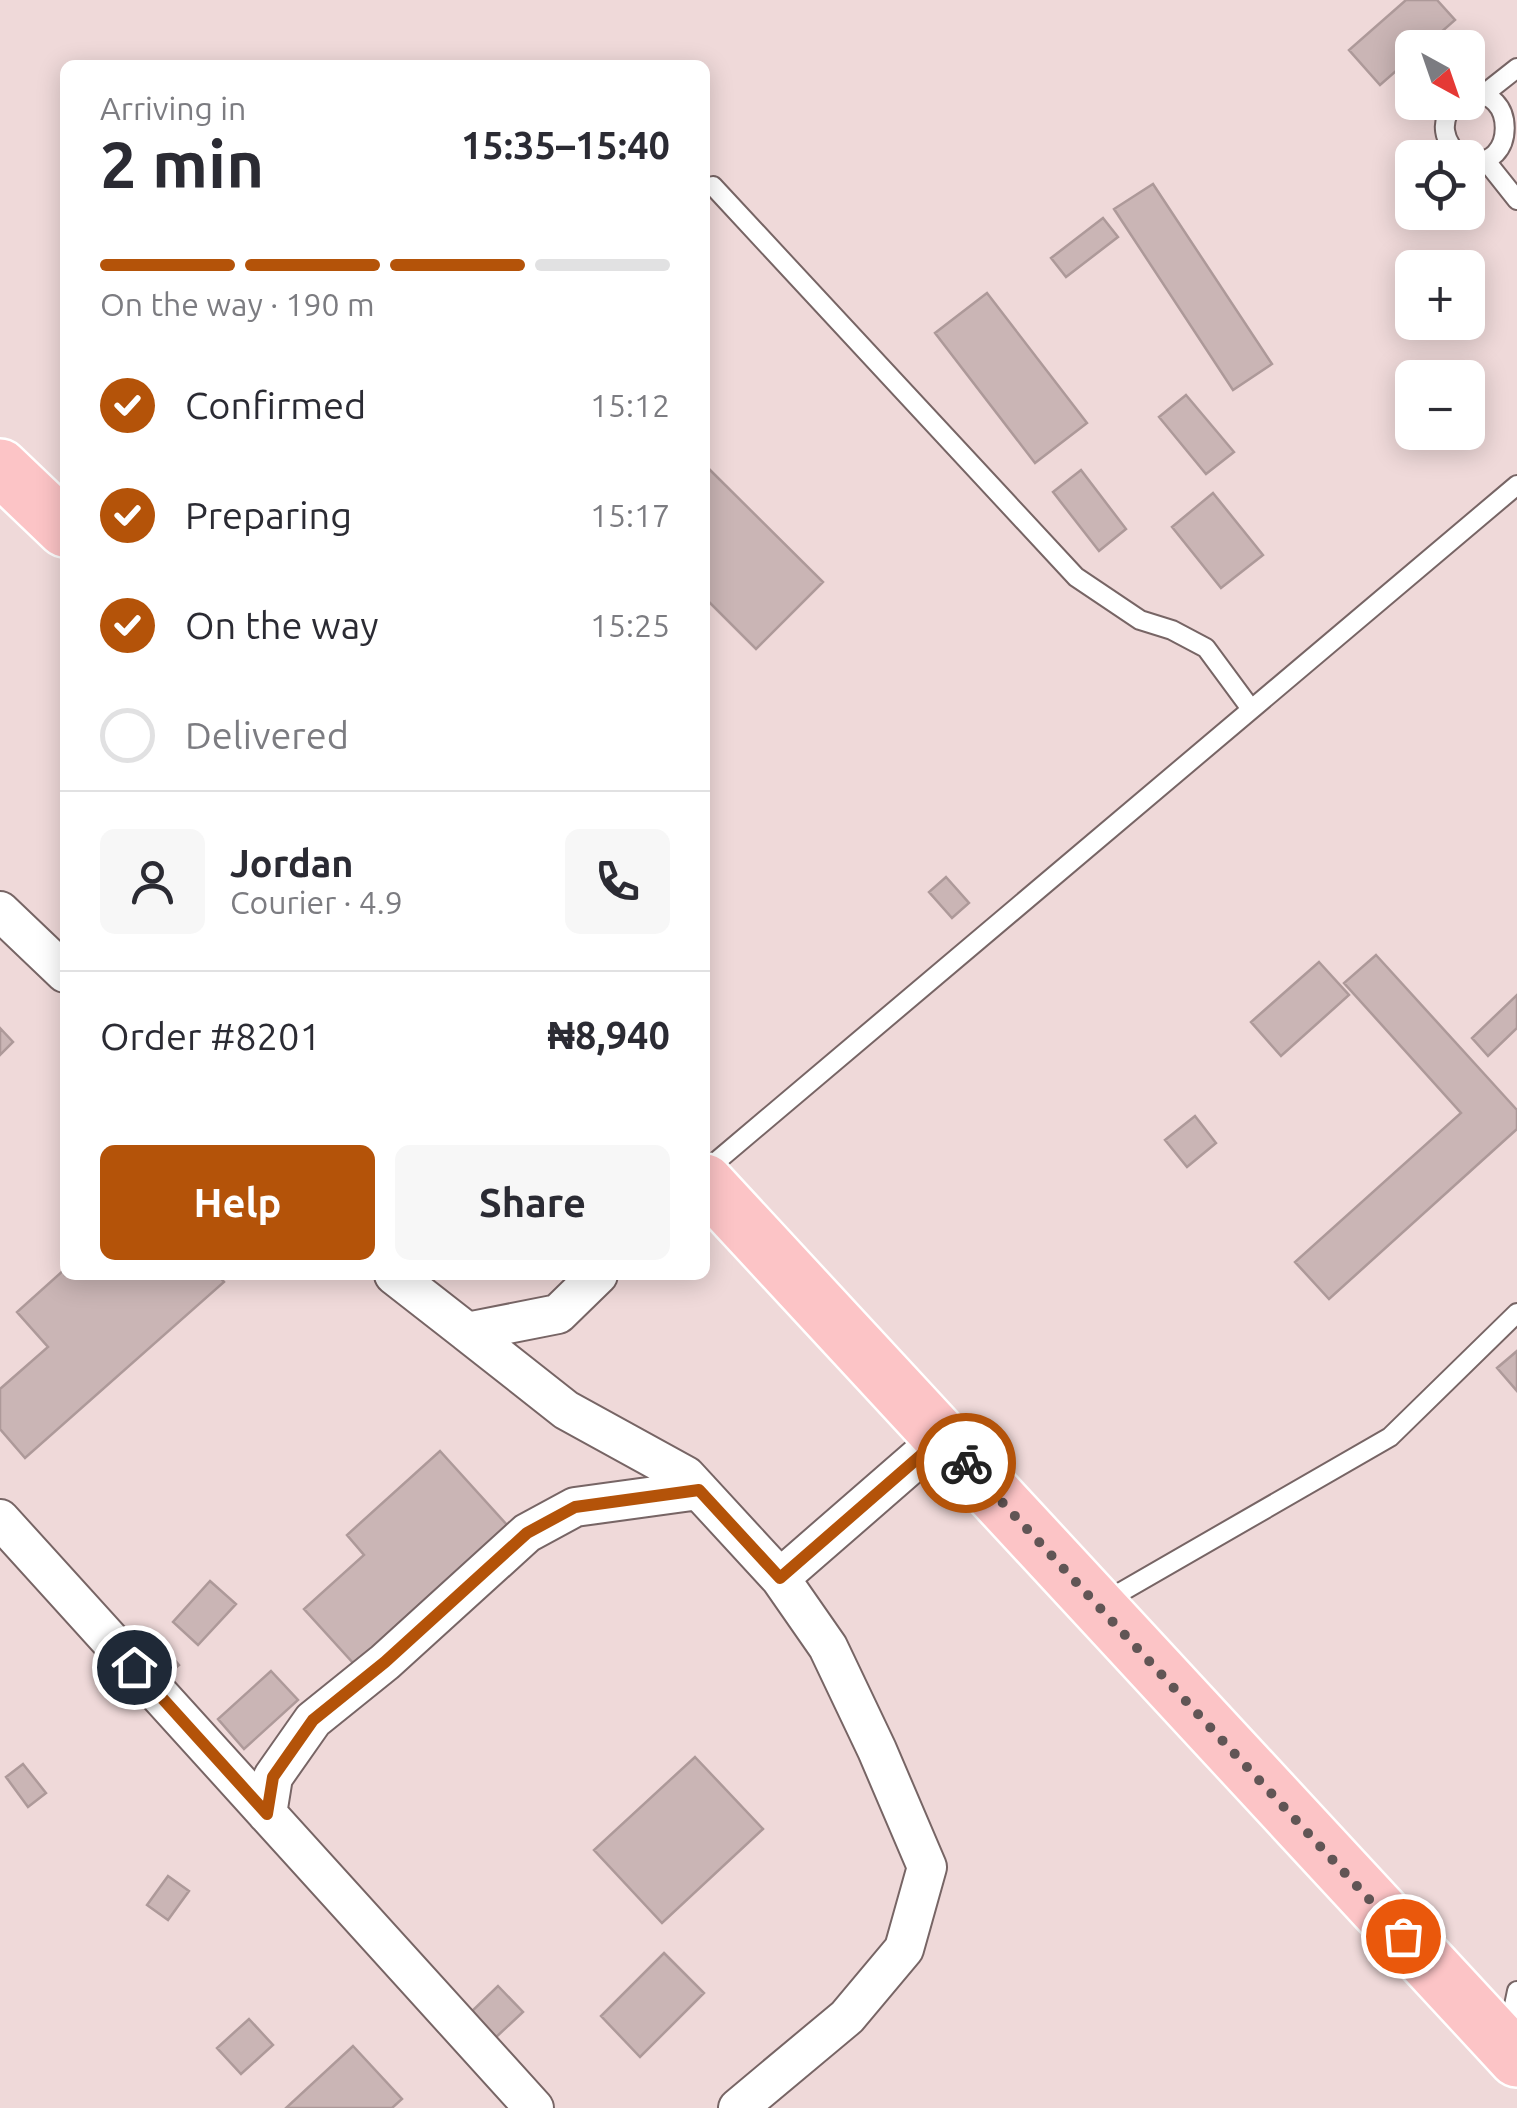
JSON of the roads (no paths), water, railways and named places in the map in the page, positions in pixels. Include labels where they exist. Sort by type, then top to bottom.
[{"type":"main road","points":[[0,467],[60,524]]},
{"type":"main road","points":[[710,1187],[1511,2053]]},
{"type":"street","points":[[0,911],[60,968]]},
{"type":"street","points":[[400,1280],[566,1410],[686,1476],[780,1578],[828,1647],[927,1867],[904,1949],[847,2017],[738,2108]]},
{"type":"street","points":[[467,1332],[558,1314],[593,1280]]},
{"type":"street","points":[[780,1578],[942,1437]]},
{"type":"street","points":[[267,1814],[273,1777],[313,1720],[385,1662],[527,1533],[575,1507],[699,1490]]},
{"type":"street","points":[[0,1520],[534,2108]]},
{"type":"lane","points":[[1485,89],[1517,68]]},
{"type":"lane","points":[[1485,99],[1506,108],[1514,127],[1498,156],[1485,158]]},
{"type":"lane","points":[[1485,171],[1517,200]]},
{"type":"lane","points":[[713,186],[1076,577],[1140,620],[1172,630],[1206,648],[1251,710]]},
{"type":"lane","points":[[710,1167],[1517,486]]},
{"type":"lane","points":[[1098,1606],[1390,1437],[1517,1313]]},
{"type":"lane","points":[[1511,2053],[1517,1991]]}]
